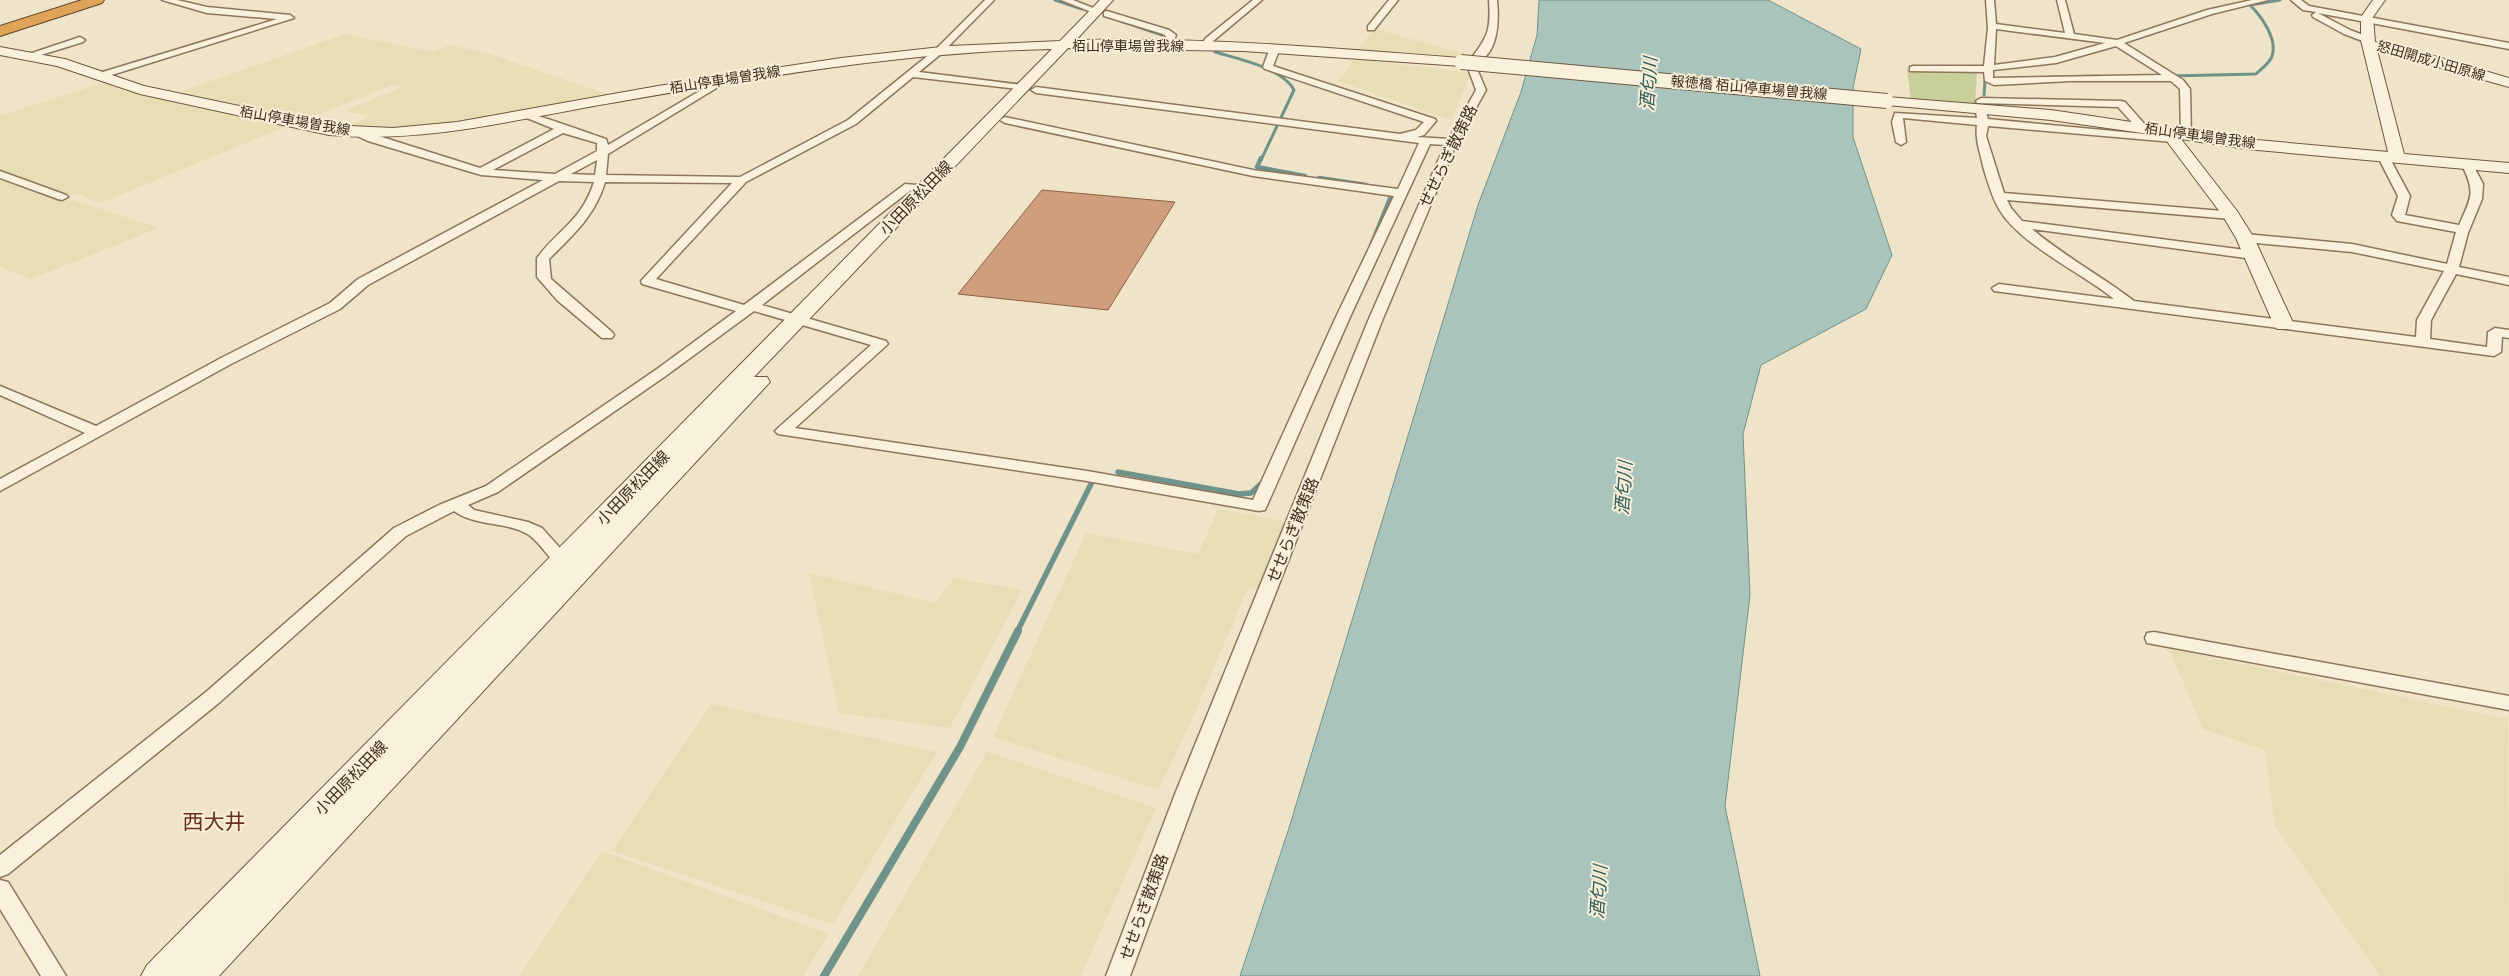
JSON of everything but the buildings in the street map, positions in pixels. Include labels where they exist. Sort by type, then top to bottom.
[{"type":"highway","points":[[0,31],[97,0]]},
{"type":"main road","name":"小田原松田線","points":[[1102,13],[1108,0]]},
{"type":"main road","name":"小田原松田線","points":[[196,976],[805,322],[925,188],[1029,89],[1102,13],[1122,0]]},
{"type":"main road","name":"怒田開成小田原線","points":[[2379,0],[2370,10],[2367,21],[2370,42],[2509,83]]},
{"type":"main road","points":[[2370,42],[2390,158]]},
{"type":"main road","name":"栢山停車場曽我線","points":[[0,52],[60,62],[159,94],[329,130],[360,133],[441,128],[725,79],[879,57],[939,51],[1070,46],[1171,45],[1275,48],[1468,61]]},
{"type":"main road","name":"報徳橋 栢山停車場曽我線","points":[[1468,61],[1887,100]]},
{"type":"main road","name":"小田原松田線","points":[[159,976],[562,561],[805,322],[1005,120],[1029,89]]},
{"type":"main road","name":"栢山停車場曽我線","points":[[1887,100],[2051,115],[2246,144],[2509,168]]},
{"type":"main road","points":[[2176,135],[2245,238],[2284,325]]},
{"type":"street","points":[[100,76],[290,18],[206,10],[166,0]]},
{"type":"street","points":[[990,0],[939,51],[852,122],[742,180],[646,281],[805,322],[881,344],[783,431],[1087,476],[1259,506],[1401,193],[1406,171],[1426,141]]},
{"type":"street","points":[[1065,0],[1166,32],[1171,35],[1171,45]]},
{"type":"street","points":[[1203,46],[1258,0]]},
{"type":"street","points":[[1371,28],[1394,0]]},
{"type":"street","points":[[1468,61],[1481,54],[1494,36],[1493,0]]},
{"type":"street","points":[[1990,0],[1992,26],[1982,91],[1981,136],[2005,209],[2018,224],[2042,244],[2100,281],[2130,305]]},
{"type":"street","points":[[2061,0],[2070,35]]},
{"type":"street","points":[[1901,142],[1897,122],[1899,115],[1982,91],[2056,60],[2118,43],[2210,12],[2264,0]]},
{"type":"street","points":[[2295,0],[2334,26],[2370,42]]},
{"type":"street","points":[[2306,8],[2466,40],[2509,46]]},
{"type":"street","points":[[1914,69],[1982,91],[2176,135],[2185,89],[2172,78],[2118,43],[2070,35],[1992,26]]},
{"type":"street","points":[[2466,40],[2500,34]]},
{"type":"street","points":[[28,56],[80,40]]},
{"type":"street","points":[[1275,48],[1268,68],[1431,121],[1420,133],[1399,137]]},
{"type":"street","name":"せせらぎ散策路","points":[[1118,976],[1186,794],[1304,503],[1375,321],[1452,142],[1481,90],[1474,71]]},
{"type":"street","points":[[912,74],[1426,141],[1452,142]]},
{"type":"street","points":[[1982,91],[1994,82],[2070,78],[2172,78]]},
{"type":"street","points":[[0,486],[226,361],[335,306],[349,297],[353,290],[363,282],[604,152],[725,79]]},
{"type":"street","points":[[1982,91],[2121,104],[2143,128]]},
{"type":"street","points":[[526,114],[562,129],[602,141],[604,152],[601,179],[583,218],[550,251],[541,263],[544,278],[570,304],[607,335]]},
{"type":"street","points":[[1005,120],[1253,173],[1310,177],[1401,193]]},
{"type":"street","points":[[480,172],[562,129]]},
{"type":"street","points":[[360,133],[372,139],[480,172],[511,176],[742,180]]},
{"type":"street","points":[[2390,158],[2404,196],[2398,216],[2464,230]]},
{"type":"street","points":[[2423,342],[2424,320],[2452,269],[2476,199],[2477,184],[2468,165]]},
{"type":"street","points":[[0,174],[62,198]]},
{"type":"street","points":[[0,868],[213,697],[400,532],[456,504],[492,489],[662,372],[909,186],[925,188]]},
{"type":"street","points":[[2000,196],[2231,215]]},
{"type":"street","points":[[2018,224],[2253,255]]},
{"type":"street","points":[[2245,238],[2352,248],[2509,281]]},
{"type":"street","points":[[1999,288],[2494,352],[2495,332],[2509,334]]},
{"type":"street","points":[[0,390],[96,432]]},
{"type":"street","points":[[456,504],[469,514],[522,526],[536,532],[562,561]]},
{"type":"street","points":[[2154,638],[2509,703]]},
{"type":"street","points":[[0,889],[54,976]]},
{"type":"shaded area","points":[[1375,29],[1473,56],[1472,58],[1357,49]]},
{"type":"shaded area","points":[[345,34],[432,52],[450,45],[490,54],[613,96],[423,127],[381,130],[346,128],[370,116],[344,111],[403,87],[392,85],[304,120],[174,94]]},
{"type":"shaded area","points":[[1355,59],[1471,73],[1451,120],[1338,81]]},
{"type":"shaded area","points":[[103,83],[128,92],[287,126],[101,203],[77,194],[68,196],[0,171],[0,116]]},
{"type":"shaded area","points":[[0,179],[56,199],[70,199],[159,228],[31,279],[0,267]]},
{"type":"shaded area","points":[[1218,509],[1290,522],[1265,586],[1247,590],[1190,724],[1158,790],[993,737],[1086,533],[1198,554]]},
{"type":"shaded area","points":[[809,573],[935,603],[954,578],[1022,590],[950,728],[839,713]]},
{"type":"shaded area","points":[[2169,649],[2508,719],[2509,976],[2380,976],[2275,826],[2265,750],[2203,729]]},
{"type":"shaded area","points":[[711,704],[937,752],[833,924],[612,851]]},
{"type":"shaded area","points":[[987,752],[1156,808],[1081,976],[858,976]]},
{"type":"shaded area","points":[[602,851],[829,934],[803,976],[519,976]]},
{"type":"green space","points":[[1907,70],[1977,70],[1975,105],[1911,99]]},
{"type":"water","name":"酒匂川","points":[[1539,0],[1768,0],[1861,49],[1853,88],[1853,137],[1892,255],[1866,309],[1761,365],[1743,434],[1750,595],[1725,806],[1760,976],[1240,976],[1289,828],[1478,205],[1521,92],[1537,35]]},
{"type":"waterway","points":[[1055,0],[1082,9]]},
{"type":"waterway","points":[[2170,76],[2256,74],[2271,59],[2273,42],[2263,21],[2250,5],[2280,0]]},
{"type":"waterway","points":[[1121,21],[1162,35]]},
{"type":"waterway","points":[[1215,52],[1270,70],[1288,82],[1294,90],[1261,160]]},
{"type":"waterway","points":[[2050,77],[2098,76]]},
{"type":"waterway","points":[[1984,95],[1985,81],[1991,80]]},
{"type":"waterway","points":[[1261,158],[1257,167],[1305,176]]},
{"type":"waterway","points":[[1319,178],[1366,185]]},
{"type":"waterway","points":[[1372,243],[1391,196]]},
{"type":"waterway","points":[[1118,472],[1239,494],[1251,493],[1262,483]]},
{"type":"waterway","points":[[1017,632],[1092,482]]},
{"type":"waterway","points":[[824,976],[960,747],[1018,631]]},
{"type":"district","name":"西大井","points":[[214,821]]}]
